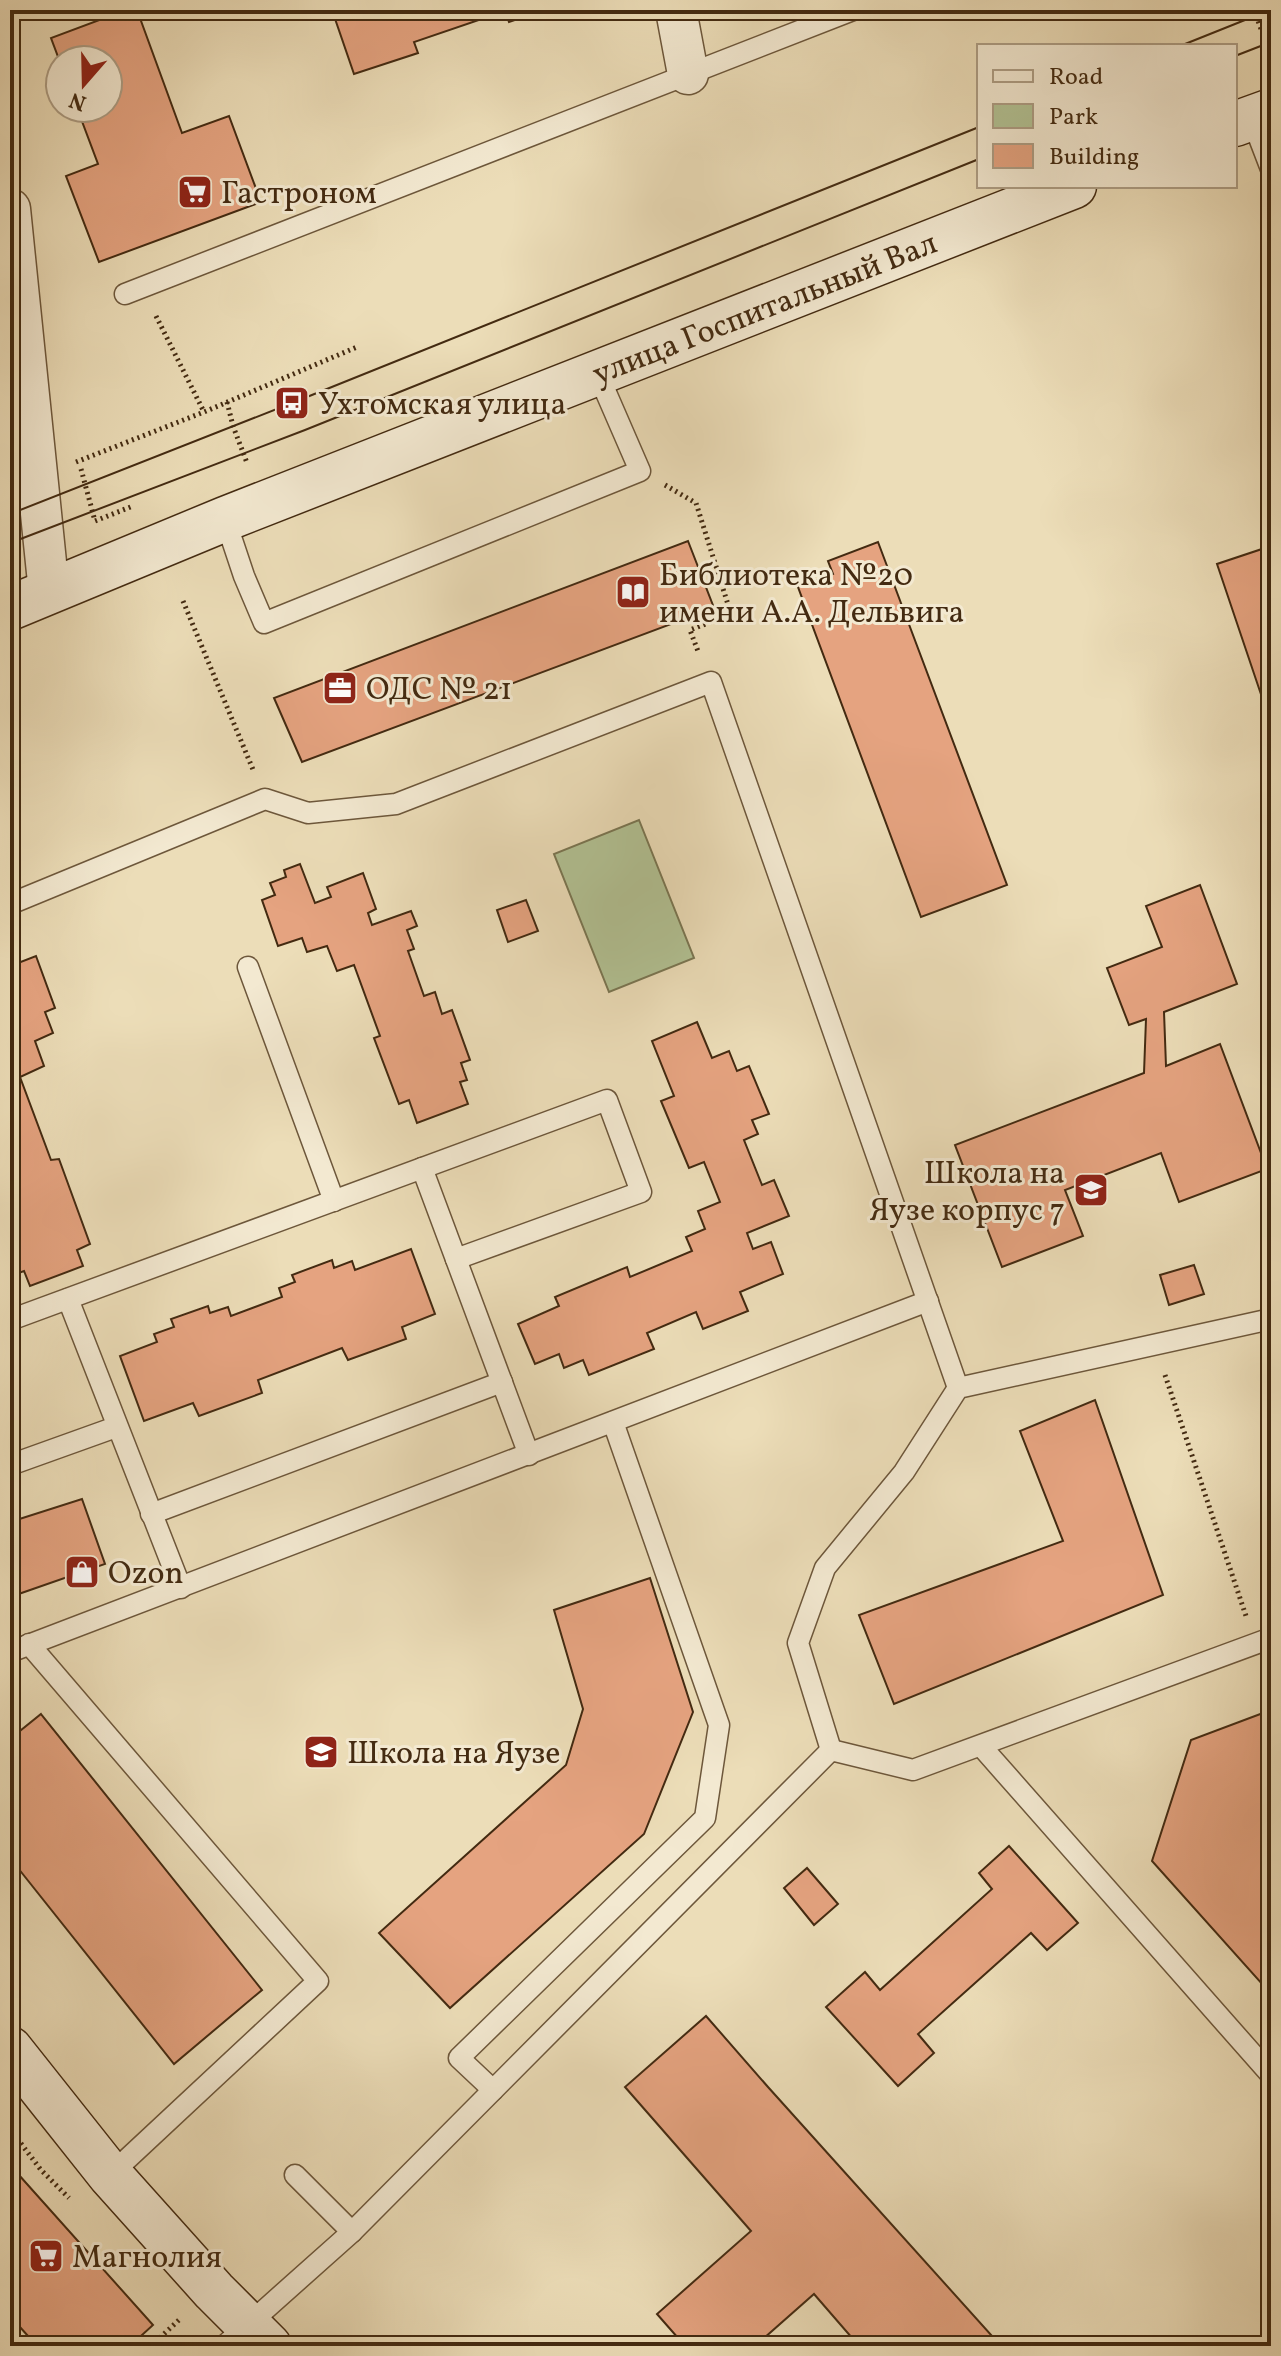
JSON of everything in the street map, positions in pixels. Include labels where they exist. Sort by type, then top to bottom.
[{"type":"main road","name":"улица Госпитальный Вал","points":[[30,600],[225,519],[1069,188]]},
{"type":"main road","points":[[10,2049],[110,2175],[214,2291],[247,2339]]},
{"type":"street","points":[[676,10],[688,74]]},
{"type":"street","points":[[10,209],[30,600]]},
{"type":"lane","points":[[133,291],[853,10]]},
{"type":"lane","points":[[1252,117],[1271,169]]},
{"type":"lane","points":[[225,519],[264,623],[640,471],[597,372]]},
{"type":"lane","points":[[10,904],[265,799],[308,813],[396,804],[711,682],[958,1388]]},
{"type":"lane","points":[[248,967],[334,1201]]},
{"type":"lane","points":[[10,1320],[607,1100],[641,1192],[456,1259]]},
{"type":"lane","points":[[422,1168],[529,1455]]},
{"type":"lane","points":[[68,1299],[181,1588]]},
{"type":"lane","points":[[110,2175],[318,1981],[20,1648],[928,1301]]},
{"type":"lane","points":[[831,1750],[798,1643],[825,1568],[904,1472],[958,1388],[1271,1319]]},
{"type":"lane","points":[[151,1514],[502,1382]]},
{"type":"lane","points":[[493,2090],[459,2058],[705,1818],[719,1725],[613,1422]]},
{"type":"lane","points":[[10,1465],[116,1427]]},
{"type":"lane","points":[[831,1750],[913,1770],[1263,1640]]},
{"type":"lane","points":[[981,1746],[1271,2075]]},
{"type":"lane","points":[[247,2339],[831,1750]]},
{"type":"lane","points":[[295,2175],[352,2232]]},
{"type":"path","points":[[1254,10],[1271,56]]},
{"type":"path","points":[[133,291],[204,412]]},
{"type":"path","points":[[67,465],[204,412],[357,347]]},
{"type":"path","points":[[227,401],[242,454],[248,463],[234,468]]},
{"type":"path","points":[[79,460],[95,521],[137,505]]},
{"type":"path","points":[[640,471],[696,503],[731,614],[690,630],[711,682]]},
{"type":"path","points":[[183,601],[265,799]]},
{"type":"path","points":[[1155,1344],[1263,1640]]},
{"type":"path","points":[[151,2346],[184,2316]]},
{"type":"green space","points":[[639,820],[694,958],[609,992],[554,854]]},
{"type":"building","points":[[126,10],[137,10],[182,133],[229,116],[261,202],[99,262],[66,176],[98,164],[83,124],[124,124],[124,44],[53,44],[51,38]]},
{"type":"building","points":[[332,10],[544,10],[509,22],[505,11],[414,42],[418,53],[354,74]]},
{"type":"building","points":[[688,541],[714,608],[302,762],[274,698]]},
{"type":"building","points":[[878,542],[1007,885],[921,917],[798,587],[833,574],[828,561]]},
{"type":"building","points":[[1271,546],[1271,724],[1217,564]]},
{"type":"building","points":[[300,864],[315,903],[331,897],[327,887],[363,873],[376,909],[368,913],[372,925],[411,911],[417,926],[407,930],[414,949],[408,951],[424,996],[435,992],[442,1014],[452,1010],[470,1060],[461,1063],[467,1080],[460,1082],[468,1104],[417,1123],[409,1100],[399,1104],[374,1038],[380,1036],[354,965],[337,971],[327,946],[307,952],[302,938],[278,946],[262,900],[275,895],[270,883],[286,877],[284,870]]},
{"type":"building","points":[[1200,885],[1237,984],[1164,1012],[1166,1066],[1220,1044],[1267,1169],[1179,1202],[1161,1153],[1065,1190],[1083,1236],[1002,1267],[955,1145],[1144,1073],[1146,1019],[1129,1025],[1107,968],[1162,947],[1146,906]]},
{"type":"building","points":[[526,900],[538,931],[508,942],[497,910]]},
{"type":"building","points":[[36,956],[55,1008],[45,1012],[53,1033],[35,1041],[44,1066],[20,1077],[51,1160],[59,1159],[90,1244],[77,1250],[83,1266],[30,1286],[24,1271],[13,1275],[10,1267],[10,958],[13,965]]},
{"type":"building","points":[[697,1022],[712,1058],[729,1051],[737,1071],[749,1066],[769,1114],[752,1120],[758,1134],[744,1140],[762,1185],[774,1180],[789,1216],[747,1233],[753,1249],[771,1242],[783,1274],[740,1292],[748,1311],[703,1329],[696,1312],[647,1333],[654,1349],[589,1375],[583,1360],[564,1368],[559,1354],[535,1364],[518,1324],[559,1306],[555,1297],[627,1267],[630,1277],[692,1251],[686,1237],[705,1229],[698,1211],[720,1202],[704,1162],[689,1168],[661,1101],[674,1096],[652,1041]]},
{"type":"building","points":[[411,1249],[435,1314],[402,1327],[406,1339],[348,1360],[342,1348],[258,1380],[262,1393],[199,1416],[193,1403],[144,1421],[120,1356],[157,1342],[154,1334],[174,1327],[171,1319],[208,1306],[210,1313],[228,1307],[231,1316],[282,1297],[279,1288],[295,1282],[292,1275],[332,1260],[334,1268],[352,1261],[355,1270]]},
{"type":"building","points":[[1194,1265],[1204,1294],[1169,1305],[1160,1275]]},
{"type":"building","points":[[1095,1400],[1163,1595],[894,1704],[859,1615],[1063,1541],[1020,1431]]},
{"type":"building","points":[[82,1499],[105,1564],[10,1597],[10,1522]]},
{"type":"building","points":[[650,1578],[693,1712],[644,1834],[450,2008],[379,1933],[566,1765],[583,1709],[554,1610]]},
{"type":"building","points":[[1271,1710],[1271,1994],[1152,1861],[1191,1740]]},
{"type":"building","points":[[41,1714],[262,1990],[174,2064],[10,1858],[10,1739]]},
{"type":"building","points":[[1009,1846],[1078,1923],[1047,1950],[1031,1933],[918,2034],[934,2053],[898,2086],[826,2007],[865,1972],[880,1990],[992,1889],[979,1873]]},
{"type":"building","points":[[807,1868],[838,1904],[814,1925],[784,1888]]},
{"type":"building","points":[[706,2016],[1001,2346],[859,2346],[814,2294],[755,2346],[685,2346],[657,2314],[751,2231],[625,2087]]},
{"type":"building","points":[[10,2165],[153,2325],[130,2346],[37,2346],[10,2316]]},
{"type":"tram line","points":[[1185,44],[1270,10]]},
{"type":"tram line","points":[[1237,55],[1271,42]]},
{"type":"tram line","points":[[10,514],[977,128]]},
{"type":"tram line","points":[[10,543],[305,430],[977,160]]},
{"type":"place","name":"Гастроном","points":[[195,192]]},
{"type":"place","name":"Ухтомская улица","points":[[292,403]]},
{"type":"place","name":"Библиотека №20 имени А.А. Дельвига","points":[[633,592]]},
{"type":"place","name":"ОДС № 21","points":[[340,688]]},
{"type":"place","name":"Школа на Яузе корпус 7","points":[[1091,1190]]},
{"type":"place","name":"Ozon","points":[[82,1572]]},
{"type":"place","name":"Школа на Яузе","points":[[321,1752]]},
{"type":"place","name":"Магнолия","points":[[46,2256]]}]
